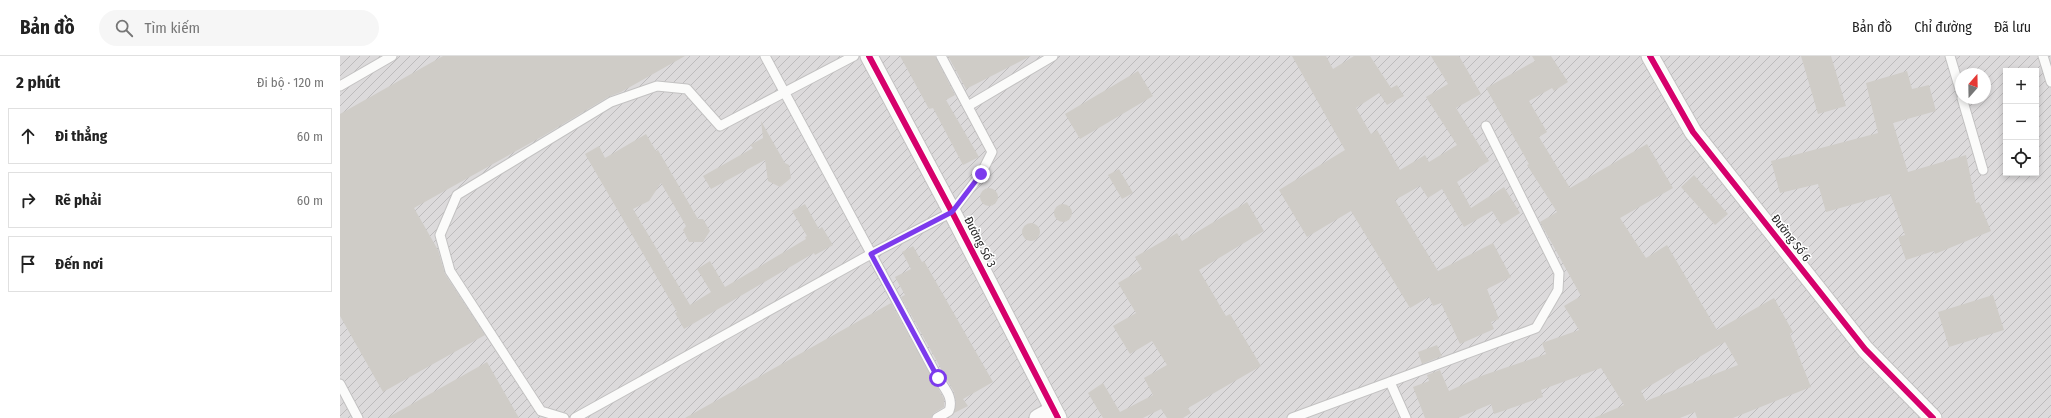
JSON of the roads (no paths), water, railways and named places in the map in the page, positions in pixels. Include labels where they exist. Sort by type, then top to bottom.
[{"type":"street","name":"Đường Số 3","points":[[869,56],[952,212],[1055,414]]},
{"type":"street","name":"Đường Số 6","points":[[1650,56],[1693,132],[1865,349],[1934,418]]},
{"type":"street","points":[[1038,418],[1055,414]]},
{"type":"lane","points":[[340,86],[392,56]]},
{"type":"lane","points":[[766,56],[871,254],[950,396],[952,403],[949,411],[937,418]]},
{"type":"lane","points":[[564,418],[541,411],[450,271],[440,235],[457,195],[611,102],[657,86],[687,89],[720,126],[854,56]]},
{"type":"lane","points":[[575,418],[871,254],[952,212],[981,174],[992,152],[941,56]]},
{"type":"lane","points":[[968,106],[1053,56]]},
{"type":"lane","points":[[1950,56],[1955,73]]},
{"type":"lane","points":[[2043,56],[2051,82]]},
{"type":"lane","points":[[1964,104],[1983,170]]},
{"type":"lane","points":[[1292,418],[1536,328],[1558,290],[1560,273],[1486,126]]},
{"type":"lane","points":[[1390,382],[1406,418]]},
{"type":"lane","points":[[340,384],[358,418]]}]
